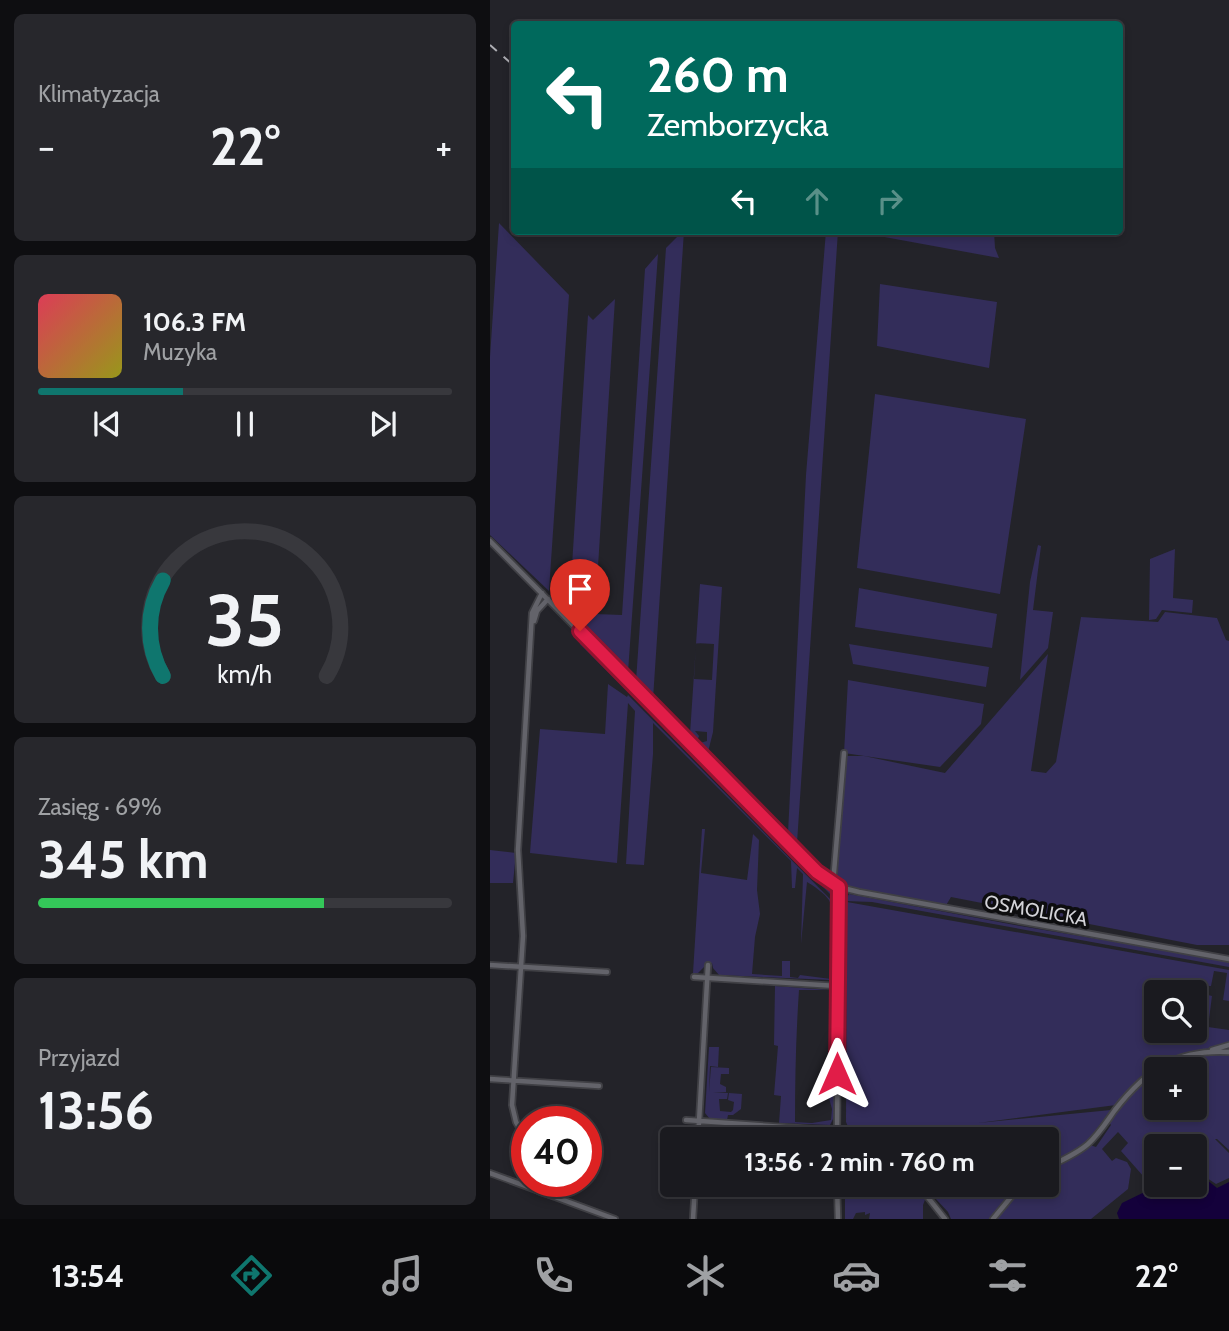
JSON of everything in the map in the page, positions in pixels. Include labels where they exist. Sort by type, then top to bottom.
[{"type":"street","points":[[490,541],[817,872],[836,885]]},
{"type":"street","points":[[513,1106],[523,931],[518,858],[533,607],[542,593]]},
{"type":"street","points":[[532,625],[536,613],[548,599]]},
{"type":"street","points":[[837,1127],[836,885],[844,753]]},
{"type":"street","name":"OSMOLICKA","points":[[836,885],[910,902],[1229,959]]},
{"type":"street","points":[[490,965],[607,972]]},
{"type":"street","points":[[699,1127],[708,965]]},
{"type":"street","points":[[694,977],[837,986]]},
{"type":"street","points":[[1059,1160],[1090,1142],[1131,1090],[1149,1073],[1167,1062],[1229,1045]]},
{"type":"street","points":[[1204,1052],[1229,1052]]},
{"type":"street","points":[[490,1079],[599,1086]]},
{"type":"street","points":[[686,1119],[785,1127]]},
{"type":"street","points":[[490,1173],[511,1180]]},
{"type":"street","points":[[557,1197],[615,1219]]},
{"type":"street","points":[[693,1219],[694,1197]]},
{"type":"street","points":[[837,1197],[838,1219]]},
{"type":"street","points":[[930,1197],[945,1219]]},
{"type":"street","points":[[993,1219],[1011,1197]]},
{"type":"shaded area","points":[[499,223],[569,295],[549,591],[490,535],[490,357]]},
{"type":"shaded area","points":[[679,235],[684,235],[653,699],[636,681],[666,248]]},
{"type":"shaded area","points":[[826,235],[838,235],[797,843],[788,833],[806,475]]},
{"type":"shaded area","points":[[994,235],[999,258],[879,236]]},
{"type":"shaded area","points":[[658,254],[628,672],[560,606],[570,597],[588,315],[593,320],[615,299],[595,614],[622,615],[645,269]]},
{"type":"shaded area","points":[[880,284],[997,302],[989,368],[877,346]]},
{"type":"shaded area","points":[[875,394],[1026,419],[1000,594],[857,568]]},
{"type":"shaded area","points":[[1038,545],[1041,546],[1033,610],[1053,612],[1048,648],[1020,680],[1030,582]]},
{"type":"shaded area","points":[[1175,549],[1173,598],[1193,600],[1192,613],[1162,610],[1156,619],[1149,620],[1150,559]]},
{"type":"shaded area","points":[[700,584],[722,587],[713,732],[708,752],[700,743],[707,741],[707,732],[695,731],[699,736],[697,741],[690,734],[696,649],[694,679],[712,680],[714,644],[696,643]]},
{"type":"shaded area","points":[[859,588],[997,614],[992,648],[855,627]]},
{"type":"shaded area","points":[[1165,612],[1217,618],[1226,640],[1229,641],[1229,945],[1197,945],[951,897],[945,907],[852,888],[837,882],[844,756],[864,756],[945,773],[1048,654],[1031,771],[1046,773],[1056,762],[1081,617],[1158,622]]},
{"type":"shaded area","points":[[581,642],[610,665],[828,887],[835,899],[580,644]]},
{"type":"shaded area","points":[[849,644],[989,667],[986,687],[853,664]]},
{"type":"shaded area","points":[[848,680],[984,704],[981,724],[940,767],[844,753]]},
{"type":"shaded area","points":[[608,684],[627,697],[628,695],[831,900],[832,909],[829,900],[807,882],[801,944],[803,874],[797,868],[795,888],[792,888],[791,861],[653,723],[644,865],[626,864],[635,711],[628,703],[617,863],[530,853],[540,729],[605,734]]},
{"type":"shaded area","points":[[702,829],[705,829],[701,873],[747,880],[753,834],[759,840],[757,890],[760,914],[752,974],[782,976],[782,961],[790,961],[790,977],[798,978],[800,975],[831,979],[835,940],[835,970],[832,980],[719,975],[712,963],[705,963],[698,973],[693,973]]},
{"type":"shaded area","points":[[490,850],[516,853],[513,883],[490,883]]},
{"type":"shaded area","points":[[849,894],[1229,961],[1229,967],[872,902],[845,901]]},
{"type":"shaded area","points":[[847,902],[1229,970],[1229,1001],[1223,1000],[1227,973],[1214,971],[1211,986],[1207,986],[1207,980],[1144,980],[1144,1043],[1207,1043],[1207,995],[1212,996],[1208,1027],[1229,1030],[1229,1042],[1180,1057],[1144,1057],[1144,1075],[1116,1105],[978,1123],[1111,1110],[1085,1144],[1059,1158],[1059,1127],[848,1127],[846,1122]]},
{"type":"shaded area","points":[[832,909],[835,912],[835,940],[834,927]]},
{"type":"shaded area","points":[[775,986],[829,990],[799,990],[795,1122],[831,1120],[829,1098],[832,1095],[834,1025],[834,1117],[830,1125],[779,1123],[781,1096],[774,1095],[778,1046],[774,1045]]},
{"type":"shaded area","points":[[709,1047],[719,1047],[718,1067],[710,1066],[709,1092],[711,1067],[729,1068],[729,1074],[721,1074],[720,1084],[726,1087],[726,1092],[713,1092],[728,1093],[727,1099],[719,1099],[720,1111],[733,1110],[734,1102],[728,1100],[729,1093],[742,1094],[741,1109],[728,1115],[727,1120],[710,1119],[705,1113]]},
{"type":"shaded area","points":[[1229,1055],[1229,1150],[1215,1139],[1229,1153],[1229,1178],[1216,1184],[1207,1178],[1207,1134],[1144,1134],[1144,1177],[1121,1151],[1128,1143],[1118,1132],[1102,1149],[1112,1161],[1116,1158],[1127,1162],[1131,1169],[1128,1189],[1091,1219],[996,1219],[1014,1197],[1059,1197],[1059,1165],[1090,1145],[1096,1147],[1111,1125],[1109,1122],[1144,1083],[1144,1120],[1207,1120],[1207,1057],[1193,1057]]},
{"type":"shaded area","points":[[1207,1180],[1217,1188],[1229,1182],[1229,1219],[1119,1219],[1117,1213],[1122,1203],[1144,1192],[1144,1197],[1207,1197]]},
{"type":"shaded area","points":[[845,1197],[926,1197],[923,1219],[869,1219],[870,1213],[865,1215],[865,1212],[856,1213],[853,1219],[845,1219]]},
{"type":"shaded area","points":[[934,1197],[1007,1197],[990,1219],[951,1219]]},
{"type":"railway","points":[[490,45],[511,63]]},
{"type":"route","points":[[580,631],[817,872],[839,887],[837,1074]]}]
